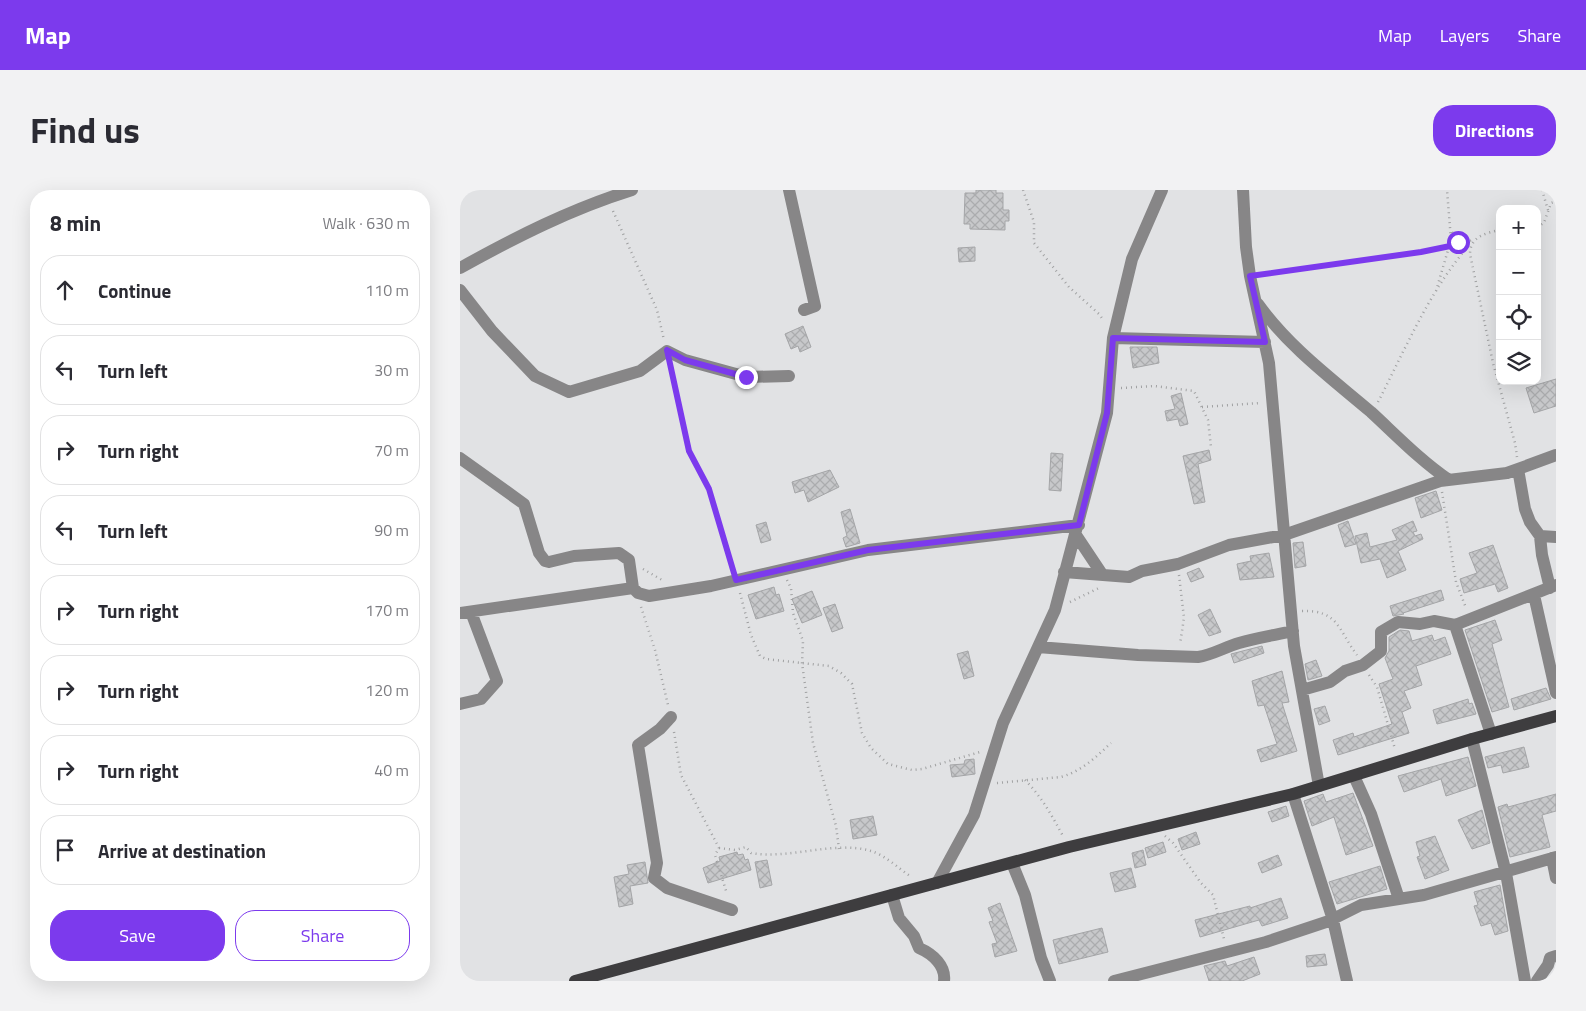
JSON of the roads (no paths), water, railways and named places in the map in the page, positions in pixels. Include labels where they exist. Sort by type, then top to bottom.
[{"type":"main road","points":[[575,981],[1069,848],[1293,794],[1472,739],[1556,716]]},
{"type":"street","points":[[460,268],[533,228],[632,190]]},
{"type":"street","points":[[789,190],[815,306],[804,310]]},
{"type":"street","points":[[937,883],[974,815],[1014,698],[1055,610],[1107,413],[1113,338],[1132,259],[1162,190]]},
{"type":"street","points":[[1243,190],[1246,247],[1250,276],[1265,342],[1273,402],[1293,631],[1319,786]]},
{"type":"street","points":[[460,290],[492,331],[535,376],[569,392],[640,371],[667,350],[685,360],[746,377],[789,376]]},
{"type":"street","points":[[1255,300],[1275,327],[1296,349],[1372,413],[1444,480]]},
{"type":"street","points":[[1113,338],[1265,342]]},
{"type":"street","points":[[1064,572],[1129,577],[1178,564],[1229,545],[1284,535],[1444,480],[1507,473],[1556,455]]},
{"type":"street","points":[[460,458],[524,504],[537,547],[545,561],[549,562],[574,556],[610,552],[619,553],[629,560],[635,590]]},
{"type":"street","points":[[1302,690],[1330,682],[1345,671],[1363,665],[1381,651],[1381,632],[1398,622],[1420,624],[1434,621],[1455,625],[1553,587],[1542,555],[1540,536],[1524,509],[1518,469]]},
{"type":"street","points":[[460,704],[481,699],[497,681],[466,613],[635,590],[648,596],[736,580],[868,550],[1077,530]]},
{"type":"street","points":[[1077,530],[1102,574]]},
{"type":"street","points":[[1540,536],[1556,537]]},
{"type":"street","points":[[1534,595],[1556,693]]},
{"type":"street","points":[[1455,625],[1491,734]]},
{"type":"street","points":[[1038,647],[1179,657],[1208,655],[1215,650],[1241,642],[1293,631]]},
{"type":"street","points":[[671,717],[660,729],[638,745],[657,863],[654,878],[666,888],[732,910]]},
{"type":"street","points":[[1472,739],[1506,873],[1525,981]]},
{"type":"street","points":[[1354,776],[1371,814],[1399,899]]},
{"type":"street","points":[[1293,794],[1333,920],[1347,981]]},
{"type":"street","points":[[1114,981],[1227,953],[1333,920],[1361,905],[1424,895],[1506,873],[1554,857],[1556,878]]},
{"type":"street","points":[[1012,864],[1025,895],[1040,958],[1050,981]]},
{"type":"street","points":[[892,895],[902,924],[914,936],[919,948],[928,951],[932,958],[941,963],[945,972],[944,981]]},
{"type":"street","points":[[1537,981],[1548,965],[1550,958],[1556,956]]}]
